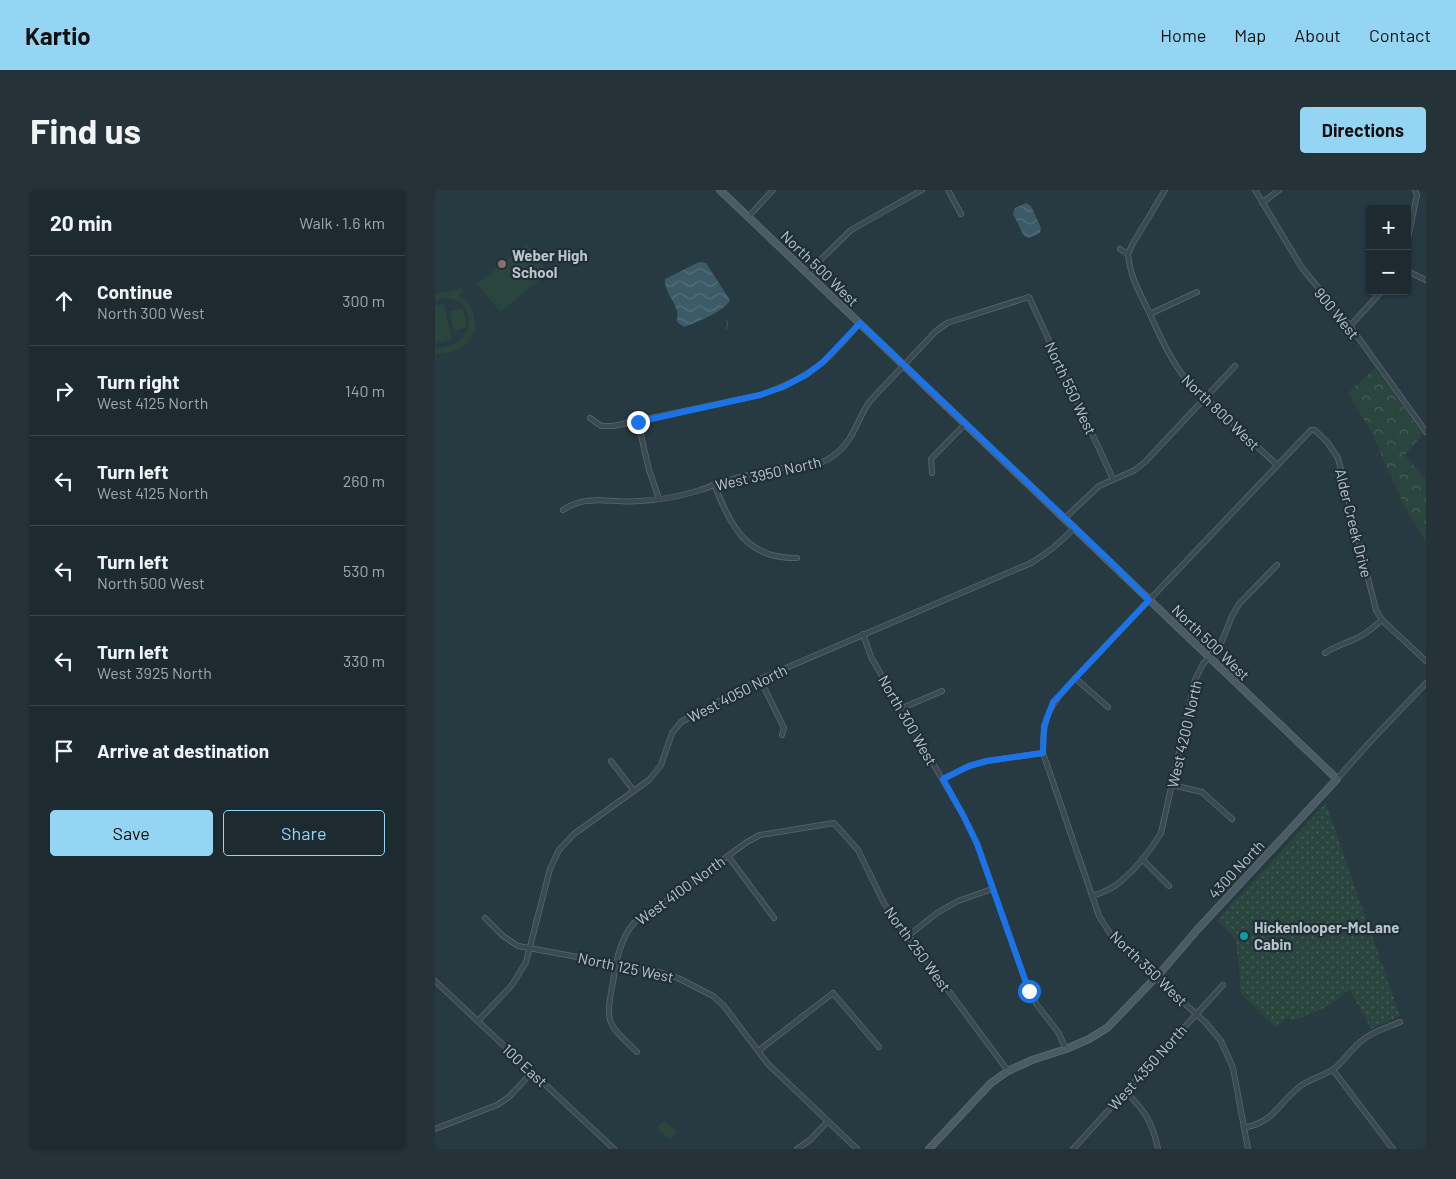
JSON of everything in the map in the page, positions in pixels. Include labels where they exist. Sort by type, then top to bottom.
[{"type":"street","name":"North 500 West","points":[[720,190],[1337,779]]},
{"type":"street","points":[[748,216],[773,190]]},
{"type":"street","points":[[807,273],[851,230],[921,190]]},
{"type":"street","points":[[948,190],[961,214]]},
{"type":"street","points":[[1119,249],[1129,254],[1132,245],[1165,190]]},
{"type":"street","name":"900 West","points":[[1255,190],[1302,268],[1350,326],[1426,432]]},
{"type":"street","points":[[1262,203],[1279,190]]},
{"type":"street","points":[[1411,224],[1417,196],[1415,190]]},
{"type":"street","name":"North 800 West","points":[[1129,254],[1130,269],[1173,362],[1185,378],[1277,465]]},
{"type":"street","points":[[1411,273],[1426,280]]},
{"type":"street","points":[[1150,314],[1197,292]]},
{"type":"street","points":[[1350,326],[1377,295]]},
{"type":"street","name":"West 3950 North","points":[[563,510],[571,504],[584,500],[600,499],[633,502],[659,499],[699,490],[714,484],[776,468],[814,465],[827,460],[846,444],[869,401],[935,332],[947,323],[1029,297]]},
{"type":"street","name":"North 550 West","points":[[1029,297],[1113,479]]},
{"type":"street","points":[[590,418],[601,426],[638,422],[760,395],[783,387],[806,375],[823,362],[860,323]]},
{"type":"street","points":[[1065,518],[1099,486],[1135,470],[1145,462],[1235,366]]},
{"type":"street","points":[[638,422],[649,470],[659,499]]},
{"type":"street","points":[[932,473],[931,459],[965,424]]},
{"type":"street","name":"Alder Creek Drive","points":[[1043,753],[1042,738],[1047,715],[1053,702],[1311,430],[1315,430],[1333,450],[1341,468],[1373,602],[1382,620],[1426,661]]},
{"type":"street","points":[[714,484],[733,525],[747,542],[762,552],[781,558],[797,558]]},
{"type":"street","name":"West 4050 North","points":[[478,1021],[512,986],[526,962],[550,869],[559,850],[575,834],[649,780],[661,765],[672,733],[681,722],[760,680],[1031,563],[1057,545],[1075,527]]},
{"type":"street","name":"West 4200 North","points":[[1092,896],[1108,890],[1120,882],[1142,859],[1161,833],[1195,680],[1209,657],[1222,641],[1234,611],[1277,565]]},
{"type":"street","points":[[1325,653],[1334,646],[1357,638],[1382,620]]},
{"type":"street","name":"North 300 West","points":[[863,634],[871,657],[963,815],[973,836],[1029,991],[1037,1005],[1058,1032],[1066,1049]]},
{"type":"street","points":[[1075,678],[1107,707]]},
{"type":"street","points":[[760,680],[784,728],[782,735]]},
{"type":"street","points":[[1337,779],[1426,683]]},
{"type":"street","points":[[900,709],[942,692]]},
{"type":"street","points":[[943,779],[969,766],[987,761],[1043,753]]},
{"type":"street","name":"North 350 West","points":[[1043,753],[1099,916],[1113,938],[1207,1023],[1221,1041],[1233,1068],[1247,1149]]},
{"type":"street","points":[[611,761],[634,791]]},
{"type":"street","name":"4300 North","points":[[929,1149],[991,1083],[1009,1071],[1032,1060],[1066,1049],[1089,1039],[1107,1028],[1337,779]]},
{"type":"street","points":[[1172,785],[1202,792],[1232,819]]},
{"type":"street","name":"West 4100 North","points":[[637,1052],[614,1030],[607,1010],[619,950],[624,937],[635,922],[747,842],[760,835],[834,823]]},
{"type":"street","name":"North 250 West","points":[[834,823],[857,850],[885,905],[1009,1071]]},
{"type":"street","points":[[728,856],[774,918]]},
{"type":"street","points":[[1142,859],[1169,886]]},
{"type":"street","points":[[907,936],[937,913],[958,901],[992,889]]},
{"type":"street","name":"North 125 West","points":[[485,918],[510,942],[518,946],[659,972],[678,978],[713,996],[724,1006],[781,1078],[857,1149]]},
{"type":"street","name":"100 East","points":[[435,981],[614,1149]]},
{"type":"street","points":[[436,990],[440,985]]},
{"type":"street","name":"West 4350 North","points":[[1073,1149],[1223,985]]},
{"type":"street","points":[[758,1051],[833,993],[879,1047]]},
{"type":"street","points":[[1244,1128],[1256,1126],[1267,1120],[1297,1088],[1307,1081],[1333,1070],[1366,1037],[1400,1022]]},
{"type":"street","points":[[1333,1070],[1393,1149]]},
{"type":"street","points":[[435,1129],[497,1105],[509,1097],[532,1072]]},
{"type":"street","points":[[1125,1092],[1144,1110],[1154,1131],[1158,1149]]},
{"type":"street","points":[[797,1149],[810,1140],[828,1121]]},
{"type":"green space","points":[[526,244],[549,273],[500,312],[477,284]]},
{"type":"green space","points":[[462,288],[463,294],[459,295],[470,306],[475,321],[473,336],[469,342],[459,349],[435,355],[435,349],[458,342],[463,337],[469,325],[469,318],[467,311],[458,302],[451,299],[435,301],[435,294]]},
{"type":"green space","points":[[444,304],[452,340],[435,344],[435,306]]},
{"type":"green space","points":[[463,308],[467,327],[454,331],[450,311]]},
{"type":"green space","points":[[1375,368],[1423,434],[1405,455],[1426,480],[1426,542],[1405,508],[1371,432],[1348,393]]},
{"type":"green space","points":[[1326,803],[1400,1016],[1371,1029],[1350,990],[1333,1003],[1316,1012],[1291,1021],[1287,1017],[1276,1028],[1241,994],[1236,940],[1217,920]]},
{"type":"green space","points":[[664,1120],[677,1132],[670,1140],[657,1128]]},
{"type":"water","points":[[1026,203],[1031,206],[1041,228],[1040,233],[1029,238],[1024,236],[1013,214],[1015,208]]},
{"type":"water","points":[[699,262],[706,263],[730,300],[722,309],[684,327],[678,323],[676,307],[666,288],[665,279]]},
{"type":"waterway","points":[[726,329],[727,321]]},
{"type":"place","name":"Weber High School","points":[[502,264]]},
{"type":"place","name":"Hickenlooper-McLane Cabin","points":[[1244,936]]},
{"type":"route","points":[[638,422],[760,395],[783,387],[806,375],[823,362],[860,323],[1149,600],[1053,702],[1044,726],[1042,738],[1043,753],[987,761],[969,766],[943,779],[977,844],[1029,991]]}]
